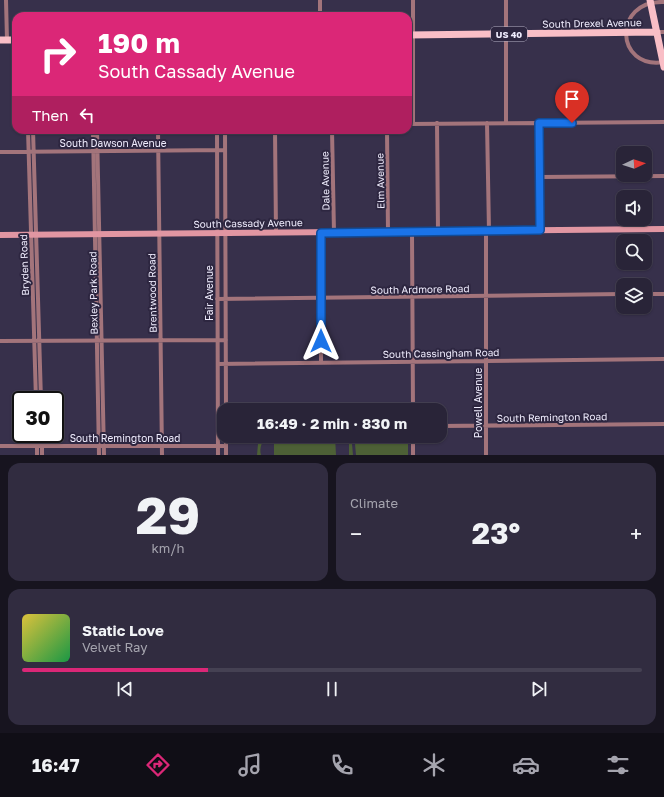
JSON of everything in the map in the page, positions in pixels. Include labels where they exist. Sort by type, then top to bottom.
[{"type":"main road","points":[[650,1],[660,32],[664,64]]},
{"type":"main road","name":"South Drexel Avenue","points":[[412,35],[660,32]]},
{"type":"street","points":[[3,40],[6,0]]},
{"type":"street","points":[[320,0],[320,12]]},
{"type":"street","points":[[412,23],[414,0]]},
{"type":"street","points":[[506,0],[506,123]]},
{"type":"street","points":[[664,2],[650,1],[640,6],[632,13],[627,22],[626,33],[628,45],[635,54],[645,61],[664,64]]},
{"type":"street","points":[[412,80],[413,124],[664,122]]},
{"type":"street","points":[[437,123],[438,231]]},
{"type":"street","name":"Powell Avenue","points":[[486,455],[487,123]]},
{"type":"street","points":[[539,123],[540,230]]},
{"type":"street","name":"Bryden Road","points":[[28,134],[41,391]]},
{"type":"street","name":"Bryden Road","points":[[33,134],[34,341],[36,391]]},
{"type":"street","name":"Bexley Park Road","points":[[94,134],[96,151]]},
{"type":"street","name":"Bexley Park Road","points":[[97,134],[101,446],[99,455]]},
{"type":"street","name":"Brentwood Road","points":[[158,134],[162,455]]},
{"type":"street","name":"Fair Avenue","points":[[217,134],[218,455]]},
{"type":"street","name":"Fair Avenue","points":[[225,134],[226,403]]},
{"type":"street","points":[[275,134],[276,233]]},
{"type":"street","name":"Dale Avenue","points":[[332,134],[334,232]]},
{"type":"street","name":"Elm Avenue","points":[[387,134],[388,232]]},
{"type":"street","name":"South Dawson Avenue","points":[[0,152],[225,150]]},
{"type":"street","points":[[540,178],[664,176]]},
{"type":"street","name":"South Cassady Avenue","points":[[0,235],[664,229]]},
{"type":"street","points":[[412,232],[413,403]]},
{"type":"street","points":[[321,233],[321,363]]},
{"type":"street","name":"South Ardmore Road","points":[[217,299],[616,294]]},
{"type":"street","points":[[652,294],[664,294]]},
{"type":"street","points":[[0,341],[226,340]]},
{"type":"street","name":"South Cassingham Road","points":[[218,364],[664,359]]},
{"type":"street","name":"South Remington Road","points":[[447,426],[664,424]]},
{"type":"street","points":[[413,443],[413,455]]},
{"type":"street","name":"South Remington Road","points":[[0,446],[226,446]]},
{"type":"street","points":[[37,446],[37,455]]},
{"type":"street","points":[[42,446],[42,455]]},
{"type":"street","name":"Bexley Park Road","points":[[101,446],[104,455]]},
{"type":"street","points":[[226,446],[226,455]]},
{"type":"green space","points":[[262,443],[260,450],[261,455],[257,455],[258,444]]},
{"type":"green space","points":[[274,443],[335,443],[336,455],[274,455]]},
{"type":"green space","points":[[348,443],[352,444],[353,455],[349,455]]},
{"type":"green space","points":[[408,443],[408,455],[356,455],[355,444]]},
{"type":"route","points":[[321,341],[321,233],[540,230],[539,123],[572,123]]}]
